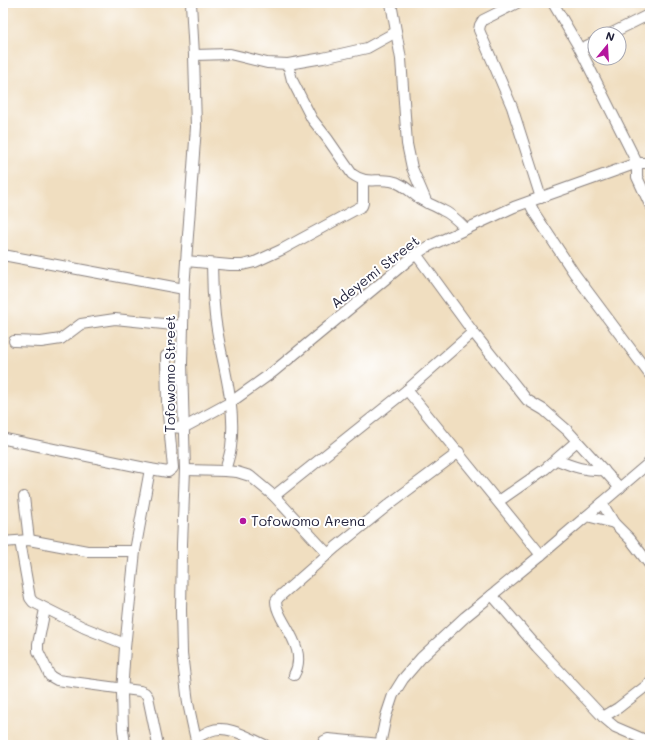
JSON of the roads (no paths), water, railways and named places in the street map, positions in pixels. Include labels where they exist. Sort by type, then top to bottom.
[{"type":"street","name":"Tofowomo Street","points":[[191,3],[196,127],[184,289],[183,326],[183,428],[185,470],[182,544],[182,653],[188,703],[197,742]]},
{"type":"street","points":[[391,3],[402,72],[407,144],[412,168],[428,203]]},
{"type":"street","points":[[517,3],[483,20],[480,25],[480,30],[512,107],[541,198]]},
{"type":"street","points":[[553,3],[580,49],[637,163],[637,177],[650,205]]},
{"type":"street","points":[[626,26],[650,14]]},
{"type":"street","points":[[194,56],[230,54],[267,63],[288,64],[367,48],[396,32]]},
{"type":"street","points":[[580,49],[587,46]]},
{"type":"street","points":[[288,64],[292,80],[312,119],[352,174],[363,180],[391,181],[403,185],[421,200],[444,210],[454,217],[466,229]]},
{"type":"street","name":"Adeyemi Street","points":[[183,428],[231,402],[273,372],[416,254],[514,207],[637,163],[650,163]]},
{"type":"street","points":[[186,262],[242,265],[254,262],[281,250],[362,206],[363,180]]},
{"type":"street","points":[[529,202],[535,214],[574,273],[648,370]]},
{"type":"street","points":[[416,254],[473,332],[526,400],[544,410],[567,430],[620,488]]},
{"type":"street","points":[[3,255],[184,289]]},
{"type":"street","points":[[212,264],[212,292],[215,316],[231,402],[231,447],[225,471]]},
{"type":"street","points":[[14,341],[41,342],[61,339],[82,324],[115,319],[183,326]]},
{"type":"street","points":[[274,496],[408,390],[473,332]]},
{"type":"street","points":[[5,438],[150,470],[168,472],[173,468],[167,403],[166,356]]},
{"type":"street","points":[[408,390],[541,555]]},
{"type":"street","points":[[170,427],[183,428]]},
{"type":"street","points":[[499,502],[557,460],[577,441]]},
{"type":"street","points":[[294,675],[299,658],[298,651],[278,611],[276,601],[284,592],[328,554],[392,502],[458,452]]},
{"type":"street","points":[[557,460],[575,468],[590,471],[604,470]]},
{"type":"street","points":[[322,745],[324,741],[328,739],[380,745],[392,695],[403,679],[421,658],[465,617],[541,555],[650,462]]},
{"type":"street","points":[[125,745],[122,687],[125,644],[135,551],[150,470]]},
{"type":"street","points":[[185,470],[237,472],[250,476],[274,496],[328,554]]},
{"type":"street","points":[[24,497],[24,540],[30,598],[33,602],[45,609],[85,628],[125,644]]},
{"type":"street","points":[[602,503],[614,523],[630,539],[650,565]]},
{"type":"street","points":[[586,516],[614,523]]},
{"type":"street","points":[[3,542],[24,540],[87,551],[135,551]]},
{"type":"street","points":[[492,595],[537,647],[603,717],[615,727],[650,742]]},
{"type":"street","points":[[45,609],[38,651],[50,676],[57,680],[122,687],[140,690],[146,693],[158,745]]},
{"type":"street","points":[[603,717],[618,708],[650,683]]},
{"type":"street","points":[[197,742],[210,731],[219,729],[229,730],[265,745]]},
{"type":"place","name":"Tofowomo Arena","points":[[243,521]]}]
